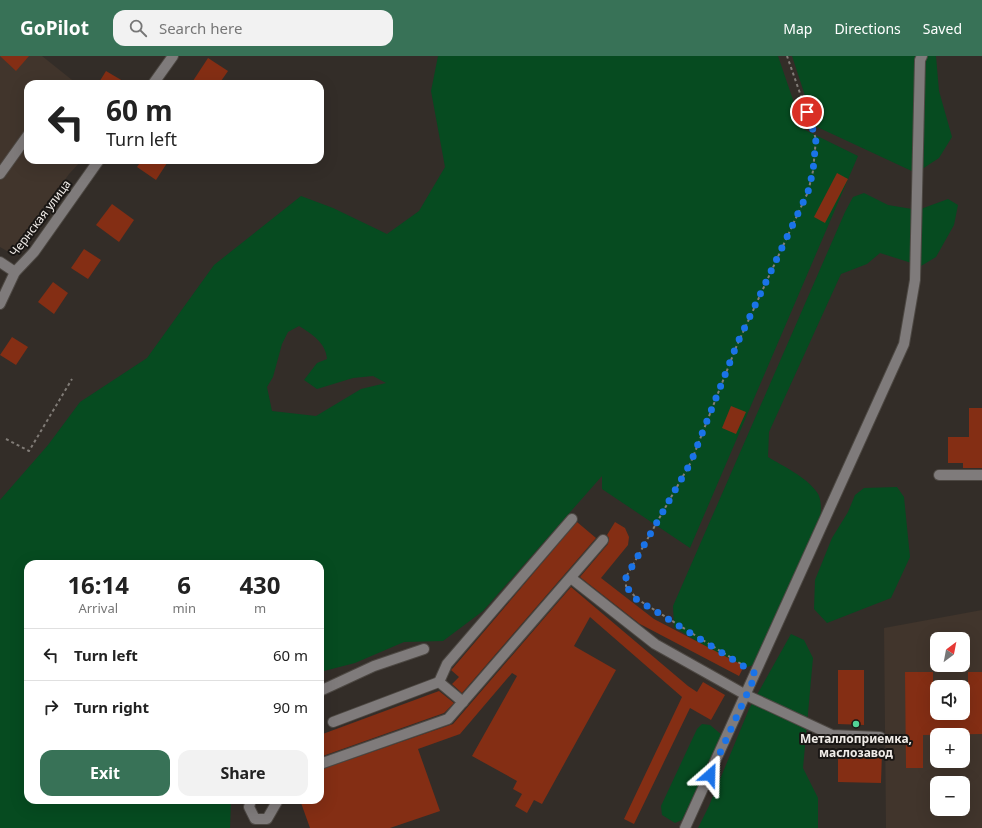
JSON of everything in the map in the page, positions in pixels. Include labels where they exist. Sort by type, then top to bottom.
[{"type":"street","points":[[156,80],[173,56]]},
{"type":"street","points":[[685,828],[756,674],[904,344],[915,280],[920,60],[922,56]]},
{"type":"street","points":[[0,174],[24,141]]},
{"type":"street","name":"Чернская улица","points":[[0,304],[15,272],[34,252],[96,164]]},
{"type":"street","points":[[0,262],[15,272]]},
{"type":"street","points":[[940,475],[982,475]]},
{"type":"street","points":[[333,722],[439,682],[447,664],[572,519]]},
{"type":"street","points":[[324,763],[448,719],[603,540]]},
{"type":"street","points":[[571,578],[655,644],[746,695],[832,735],[880,737]]},
{"type":"street","points":[[324,689],[374,666],[424,649]]},
{"type":"street","points":[[439,682],[463,702]]},
{"type":"street","points":[[249,804],[249,807],[255,819],[267,819],[276,804]]},
{"type":"path","points":[[756,674],[636,599],[626,586],[626,577],[691,462],[737,344],[808,192],[813,171],[816,139],[787,56]]},
{"type":"path","points":[[6,439],[29,451],[72,379]]},
{"type":"shaded area","points":[[0,56],[42,56],[72,80],[24,80],[24,164],[78,164],[69,174],[12,254],[0,247]]},
{"type":"shaded area","points":[[982,610],[982,828],[886,828],[884,628]]},
{"type":"green space","points":[[438,56],[778,56],[803,129],[858,156],[690,548],[602,489],[602,476],[483,611],[443,641],[404,642],[355,663],[324,671],[324,560],[24,560],[24,804],[231,804],[230,828],[0,828],[0,500],[48,445],[80,402],[147,358],[214,265],[301,196],[333,208],[387,234],[419,211],[445,167],[431,91]],"holes":[[[299,326],[313,336],[324,348],[327,359],[317,363],[304,380],[317,389],[353,378],[373,376],[386,383],[361,389],[316,416],[272,411],[267,387],[273,377],[282,344],[288,332]]]},
{"type":"green space","points":[[792,56],[936,56],[939,91],[952,137],[939,158],[916,173],[815,126]]},
{"type":"green space","points":[[864,193],[888,205],[918,210],[948,199],[958,205],[954,225],[936,257],[921,266],[880,253],[867,264],[841,274],[769,432],[768,457],[800,476],[816,491],[821,504],[819,530],[756,664],[747,667],[711,650],[674,627],[673,606],[845,212],[853,197]]},
{"type":"green space","points":[[897,487],[904,497],[910,557],[891,598],[827,623],[814,609],[815,580],[832,538],[848,512],[855,495],[864,488]]},
{"type":"green space","points":[[791,634],[804,640],[813,658],[803,768],[818,798],[818,828],[698,828],[709,806],[749,709]]},
{"type":"green space","points":[[702,724],[710,725],[722,735],[682,820],[675,823],[662,815],[661,806],[697,729]]},
{"type":"building","points":[[0,56],[29,56],[16,71]]},
{"type":"building","points":[[208,58],[228,71],[222,80],[194,80]]},
{"type":"building","points":[[106,71],[121,80],[100,80]]},
{"type":"building","points":[[139,164],[166,164],[156,180],[137,167]]},
{"type":"building","points":[[837,173],[848,179],[825,223],[814,217]]},
{"type":"building","points":[[112,204],[134,220],[119,242],[96,225]]},
{"type":"building","points":[[84,249],[101,260],[88,279],[71,268]]},
{"type":"building","points":[[53,282],[68,293],[54,314],[38,302]]},
{"type":"building","points":[[12,337],[28,347],[16,365],[0,355]]},
{"type":"building","points":[[731,406],[746,412],[736,434],[722,428]]},
{"type":"building","points":[[969,408],[982,408],[982,468],[963,468],[963,463],[948,463],[948,437],[969,437]]},
{"type":"building","points":[[577,522],[596,538],[462,693],[452,684],[459,677],[451,670]]},
{"type":"building","points":[[615,522],[625,528],[629,537],[628,545],[601,578],[654,619],[744,666],[739,676],[640,624],[580,577],[608,544],[609,538],[607,535]]},
{"type":"building","points":[[571,587],[688,686],[697,692],[703,682],[725,695],[711,720],[690,708],[634,824],[624,819],[682,697],[590,617],[574,646],[616,670],[542,804],[534,800],[527,813],[515,806],[522,794],[513,789],[517,781],[472,756],[517,676],[512,673],[460,734],[418,749],[440,811],[390,828],[310,828],[301,804],[324,804],[324,769],[453,724]]},
{"type":"building","points":[[838,670],[864,670],[864,725],[838,724]]},
{"type":"building","points":[[905,672],[933,672],[933,680],[930,680],[930,720],[970,720],[970,680],[968,680],[968,672],[982,672],[982,734],[970,734],[970,728],[930,728],[930,735],[923,735],[923,768],[906,768]]},
{"type":"building","points":[[439,691],[454,703],[444,713],[324,756],[324,734]]},
{"type":"building","points":[[838,751],[882,752],[881,783],[838,782]]},
{"type":"place","name":"Металлоприемка, маслозавод","points":[[856,724]]},
{"type":"route","points":[[710,775],[756,674],[636,599],[626,586],[626,577],[691,462],[737,344],[808,192],[813,171],[816,139],[807,112]]}]
